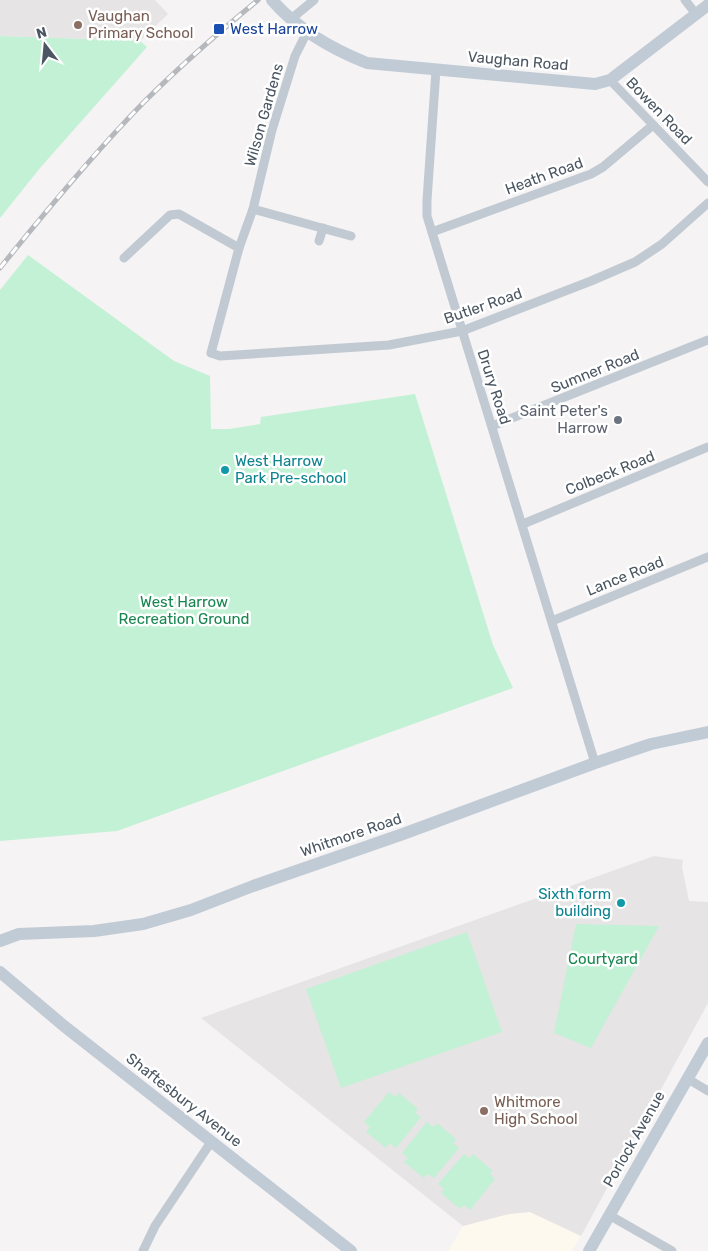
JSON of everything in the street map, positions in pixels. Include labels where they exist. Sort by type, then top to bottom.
[{"type":"street","name":"Vaughan Road","points":[[272,0],[307,32],[346,55],[367,63],[594,84],[610,80],[708,5]]},
{"type":"street","points":[[291,19],[314,0]]},
{"type":"street","points":[[686,0],[696,14]]},
{"type":"street","name":"Wilson Gardens","points":[[211,352],[239,248],[253,209],[274,121],[295,56],[307,32]]},
{"type":"street","name":"Drury Road","points":[[436,70],[427,200],[428,216],[595,763]]},
{"type":"street","name":"Bowen Road","points":[[610,80],[708,182]]},
{"type":"street","name":"Heath Road","points":[[432,232],[591,174],[603,167],[653,125]]},
{"type":"street","name":"Butler Road","points":[[211,352],[220,356],[389,345],[462,330],[591,281],[635,262],[662,244],[708,203]]},
{"type":"street","points":[[253,209],[351,236]]},
{"type":"street","points":[[124,258],[170,215],[179,214],[239,248]]},
{"type":"street","points":[[319,242],[323,228]]},
{"type":"street","name":"Sumner Road","points":[[492,426],[708,340]]},
{"type":"street","name":"Colbeck Road","points":[[522,524],[708,447]]},
{"type":"street","name":"Lance Road","points":[[552,621],[708,557]]},
{"type":"street","name":"Whitmore Road","points":[[0,941],[19,934],[94,931],[143,924],[181,913],[404,834],[595,763],[651,744],[708,732]]},
{"type":"street","name":"Shaftesbury Avenue","points":[[0,972],[64,1026],[351,1251]]},
{"type":"street","name":"Porlock Avenue","points":[[589,1251],[708,1043]]},
{"type":"street","points":[[688,1079],[708,1091]]},
{"type":"street","points":[[143,1251],[155,1226],[211,1142]]},
{"type":"street","points":[[610,1215],[672,1251]]},
{"type":"shaded area","name":"Vaughan Primary School","points":[[0,0],[155,0],[168,14],[140,41],[0,36]]},
{"type":"shaded area","name":"Whitmore High School","points":[[654,856],[683,860],[682,867],[689,901],[708,902],[708,1003],[581,1236],[530,1212],[509,1214],[463,1226],[201,1018]]},
{"type":"shaded area","points":[[530,1212],[581,1236],[572,1251],[448,1251],[463,1226],[509,1214]]},
{"type":"green space","points":[[0,36],[140,41],[147,47],[40,168],[0,218]]},
{"type":"green space","name":"West Harrow Recreation Ground","points":[[28,255],[174,361],[210,376],[211,429],[229,429],[260,424],[261,417],[415,394],[493,645],[513,688],[117,831],[0,841],[0,290]]},
{"type":"green space","name":"Courtyard","points":[[576,924],[659,926],[591,1048],[554,1033]]},
{"type":"green space","points":[[467,932],[502,1032],[341,1088],[306,989]]},
{"type":"green space","points":[[389,1092],[395,1097],[399,1093],[418,1109],[415,1113],[421,1117],[396,1148],[390,1143],[386,1148],[366,1132],[370,1127],[364,1122]]},
{"type":"green space","points":[[427,1122],[433,1127],[437,1123],[456,1139],[453,1143],[459,1148],[434,1178],[428,1174],[424,1178],[404,1162],[408,1158],[402,1153]]},
{"type":"green space","points":[[464,1154],[469,1158],[473,1154],[493,1171],[490,1174],[495,1179],[470,1210],[464,1205],[460,1209],[441,1193],[444,1189],[438,1184]]},
{"type":"railway","points":[[0,268],[70,183],[144,102],[200,49],[258,0]]},
{"type":"place","name":"Vaughan Primary School","points":[[78,25]]},
{"type":"place","name":"West Harrow","points":[[219,29]]},
{"type":"place","name":"Saint Peter's Harrow","points":[[618,420]]},
{"type":"place","name":"West Harrow Park Pre-school","points":[[225,470]]},
{"type":"place","name":"Sixth form building","points":[[621,903]]},
{"type":"place","name":"Whitmore High School","points":[[484,1111]]}]
